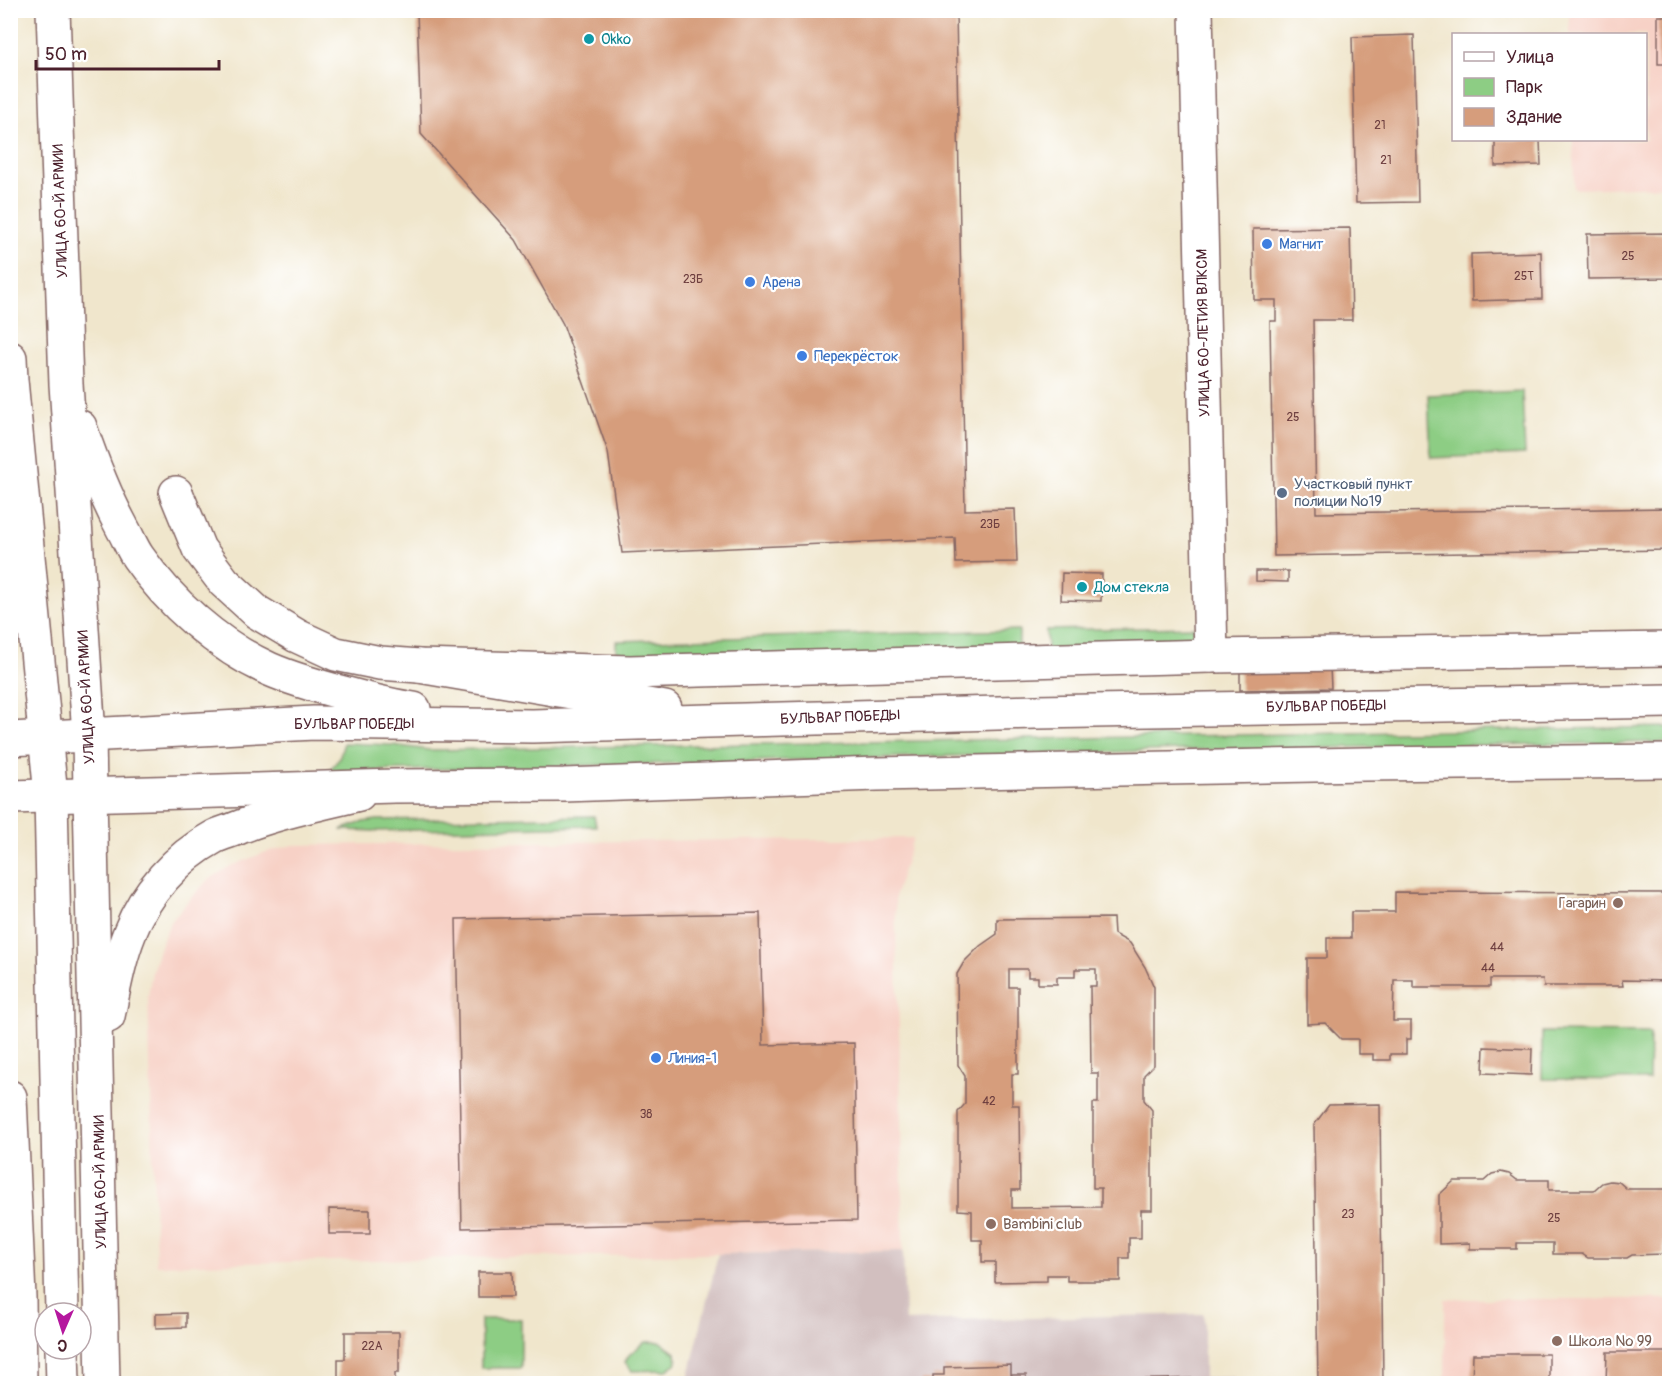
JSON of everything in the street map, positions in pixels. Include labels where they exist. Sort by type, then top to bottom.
[{"type":"main road","name":"УЛИЦА 60-Й АРМИИ","points":[[53,10],[66,384],[89,736],[103,1383]]},
{"type":"main road","name":"УЛИЦА 60-ЛЕТИЯ ВЛКСМ","points":[[1196,10],[1211,656]]},
{"type":"main road","points":[[10,358],[51,796],[62,1301]]},
{"type":"main road","points":[[10,390],[11,380]]},
{"type":"main road","points":[[66,384],[94,470],[137,555],[168,594],[188,614],[229,646],[267,668],[307,684],[394,707],[532,726]]},
{"type":"main road","points":[[176,493],[199,549],[224,582],[256,612],[297,636],[336,654],[380,663],[630,672],[1211,656],[1670,650]]},
{"type":"main road","points":[[419,666],[738,720]]},
{"type":"main road","name":"БУЛЬВАР ПОБЕДЫ","points":[[10,739],[314,723],[532,726],[1036,712],[1670,701]]},
{"type":"main road","points":[[10,797],[395,786],[564,785],[889,774],[1365,764],[1670,761]]},
{"type":"main road","points":[[97,1068],[121,957],[130,931],[143,904],[172,869],[214,837],[266,817],[395,786]]},
{"type":"main road","points":[[10,1097],[19,1297],[20,1383]]},
{"type":"main road","points":[[62,1361],[63,1383]]},
{"type":"shaded area","points":[[1569,11],[1669,11],[1669,186],[1574,189],[1573,141],[1647,141],[1647,33],[1570,33]]},
{"type":"shaded area","points":[[913,838],[895,895],[903,1251],[156,1265],[148,996],[152,972],[170,923],[207,881],[229,867],[263,853],[293,845]]},
{"type":"shaded area","points":[[903,1251],[905,1321],[1204,1314],[1204,1378],[1234,1377],[1234,1383],[687,1384],[718,1254]]},
{"type":"shaded area","name":"Школа № 99","points":[[1445,1299],[1669,1299],[1669,1383],[1445,1384]]},
{"type":"green space","points":[[1522,391],[1525,454],[1431,458],[1428,395]]},
{"type":"green space","points":[[1194,627],[1194,647],[1047,650],[1046,630]]},
{"type":"green space","points":[[1019,630],[1019,652],[616,661],[616,641]]},
{"type":"green space","points":[[1670,727],[1669,742],[1186,750],[328,772],[339,759],[344,743],[393,745],[429,750]]},
{"type":"green space","points":[[594,816],[596,826],[341,830],[363,822],[377,820]]},
{"type":"green space","points":[[1542,1032],[1650,1033],[1649,1080],[1542,1079]]},
{"type":"green space","points":[[481,1319],[521,1319],[521,1368],[481,1368]]},
{"type":"green space","points":[[645,1342],[660,1342],[676,1353],[677,1363],[667,1370],[632,1371],[625,1362],[629,1355]]},
{"type":"building","name":"Арена","points":[[417,10],[956,10],[965,510],[1015,509],[1017,562],[956,563],[955,538],[622,553],[608,452],[563,324],[516,240],[421,134]]},
{"type":"building","points":[[1658,16],[1670,16],[1670,64],[1658,64]]},
{"type":"building","points":[[1414,35],[1418,202],[1356,203],[1352,37]]},
{"type":"building","points":[[1495,141],[1540,141],[1541,165],[1495,166]]},
{"type":"building","points":[[1350,228],[1352,320],[1313,320],[1316,513],[1670,508],[1670,550],[1274,556],[1270,321],[1276,321],[1276,300],[1254,300],[1253,229]]},
{"type":"building","points":[[1670,233],[1670,278],[1588,279],[1587,234]]},
{"type":"building","points":[[1541,252],[1542,299],[1472,301],[1471,254]]},
{"type":"building","points":[[1256,571],[1288,571],[1288,582],[1256,581]]},
{"type":"building","name":"Дом стекла","points":[[1062,573],[1102,574],[1101,601],[1061,600]]},
{"type":"building","points":[[1330,667],[1331,688],[1240,690],[1240,669]]},
{"type":"building","points":[[1395,892],[1670,893],[1670,981],[1622,980],[1623,986],[1544,986],[1543,979],[1490,979],[1490,987],[1413,987],[1413,980],[1394,980],[1393,1021],[1411,1021],[1411,1039],[1406,1039],[1406,1054],[1390,1054],[1390,1060],[1373,1060],[1373,1054],[1358,1054],[1358,1039],[1341,1039],[1325,1023],[1307,1024],[1307,958],[1327,958],[1327,938],[1351,938],[1351,912],[1395,912]]},
{"type":"building","name":"Линия-1","points":[[760,913],[763,1045],[854,1043],[857,1220],[462,1228],[456,919]]},
{"type":"building","points":[[1113,918],[1114,934],[1130,943],[1154,987],[1154,1065],[1144,1075],[1144,1100],[1152,1110],[1152,1210],[1141,1210],[1141,1238],[1129,1238],[1129,1258],[1120,1258],[1120,1281],[1067,1281],[1067,1275],[1047,1275],[1047,1281],[995,1282],[995,1262],[982,1262],[982,1240],[972,1240],[972,1211],[958,1210],[958,1112],[965,1104],[965,1076],[958,1065],[957,974],[964,962],[980,946],[997,934],[997,919]],"holes":[[[1009,969],[1028,969],[1028,977],[1038,977],[1038,984],[1057,984],[1057,977],[1075,977],[1075,969],[1096,969],[1096,986],[1090,986],[1091,1073],[1098,1073],[1098,1103],[1093,1103],[1093,1188],[1101,1188],[1101,1207],[1012,1208],[1012,1190],[1020,1190],[1019,1105],[1012,1105],[1012,1074],[1018,1074],[1018,987],[1009,987]]]},
{"type":"building","points":[[1484,1047],[1532,1049],[1531,1075],[1483,1073]]},
{"type":"building","points":[[1380,1104],[1383,1384],[1318,1384],[1314,1125],[1329,1105]]},
{"type":"building","points":[[1501,1172],[1517,1180],[1549,1180],[1549,1190],[1594,1190],[1602,1183],[1610,1181],[1619,1182],[1627,1189],[1667,1189],[1667,1180],[1670,1180],[1670,1242],[1664,1242],[1664,1254],[1632,1255],[1627,1258],[1588,1258],[1582,1254],[1553,1254],[1553,1243],[1517,1243],[1517,1249],[1470,1249],[1470,1243],[1439,1244],[1439,1195],[1454,1181],[1484,1181],[1492,1174]]},
{"type":"building","points":[[329,1209],[370,1210],[370,1234],[329,1234]]},
{"type":"building","points":[[478,1272],[512,1272],[513,1297],[478,1297]]},
{"type":"building","points":[[186,1313],[186,1327],[156,1328],[156,1314]]},
{"type":"building","points":[[345,1332],[399,1332],[399,1373],[395,1373],[395,1384],[338,1384],[338,1359],[345,1359]]},
{"type":"building","points":[[1607,1352],[1670,1352],[1670,1384],[1606,1384]]},
{"type":"building","points":[[1473,1354],[1549,1354],[1549,1384],[1472,1384]]},
{"type":"building","points":[[1011,1365],[1011,1375],[1026,1375],[1026,1384],[921,1384],[921,1380],[933,1380],[933,1375],[944,1375],[944,1367]]},
{"type":"building","points":[[1203,1378],[1204,1384],[1029,1384],[1029,1382]]},
{"type":"place","name":"Okko","points":[[589,39]]},
{"type":"place","name":"Магнит","points":[[1267,244]]},
{"type":"place","name":"Арена","points":[[750,282]]},
{"type":"place","name":"Перекрёсток","points":[[802,356]]},
{"type":"place","name":"Участковый пункт полиции №19","points":[[1282,493]]},
{"type":"place","name":"Дом стекла","points":[[1082,587]]},
{"type":"place","name":"Гагарин","points":[[1618,903]]},
{"type":"place","name":"Линия-1","points":[[656,1058]]},
{"type":"place","name":"Bambini club","points":[[991,1224]]},
{"type":"place","name":"Школа № 99","points":[[1557,1341]]}]
